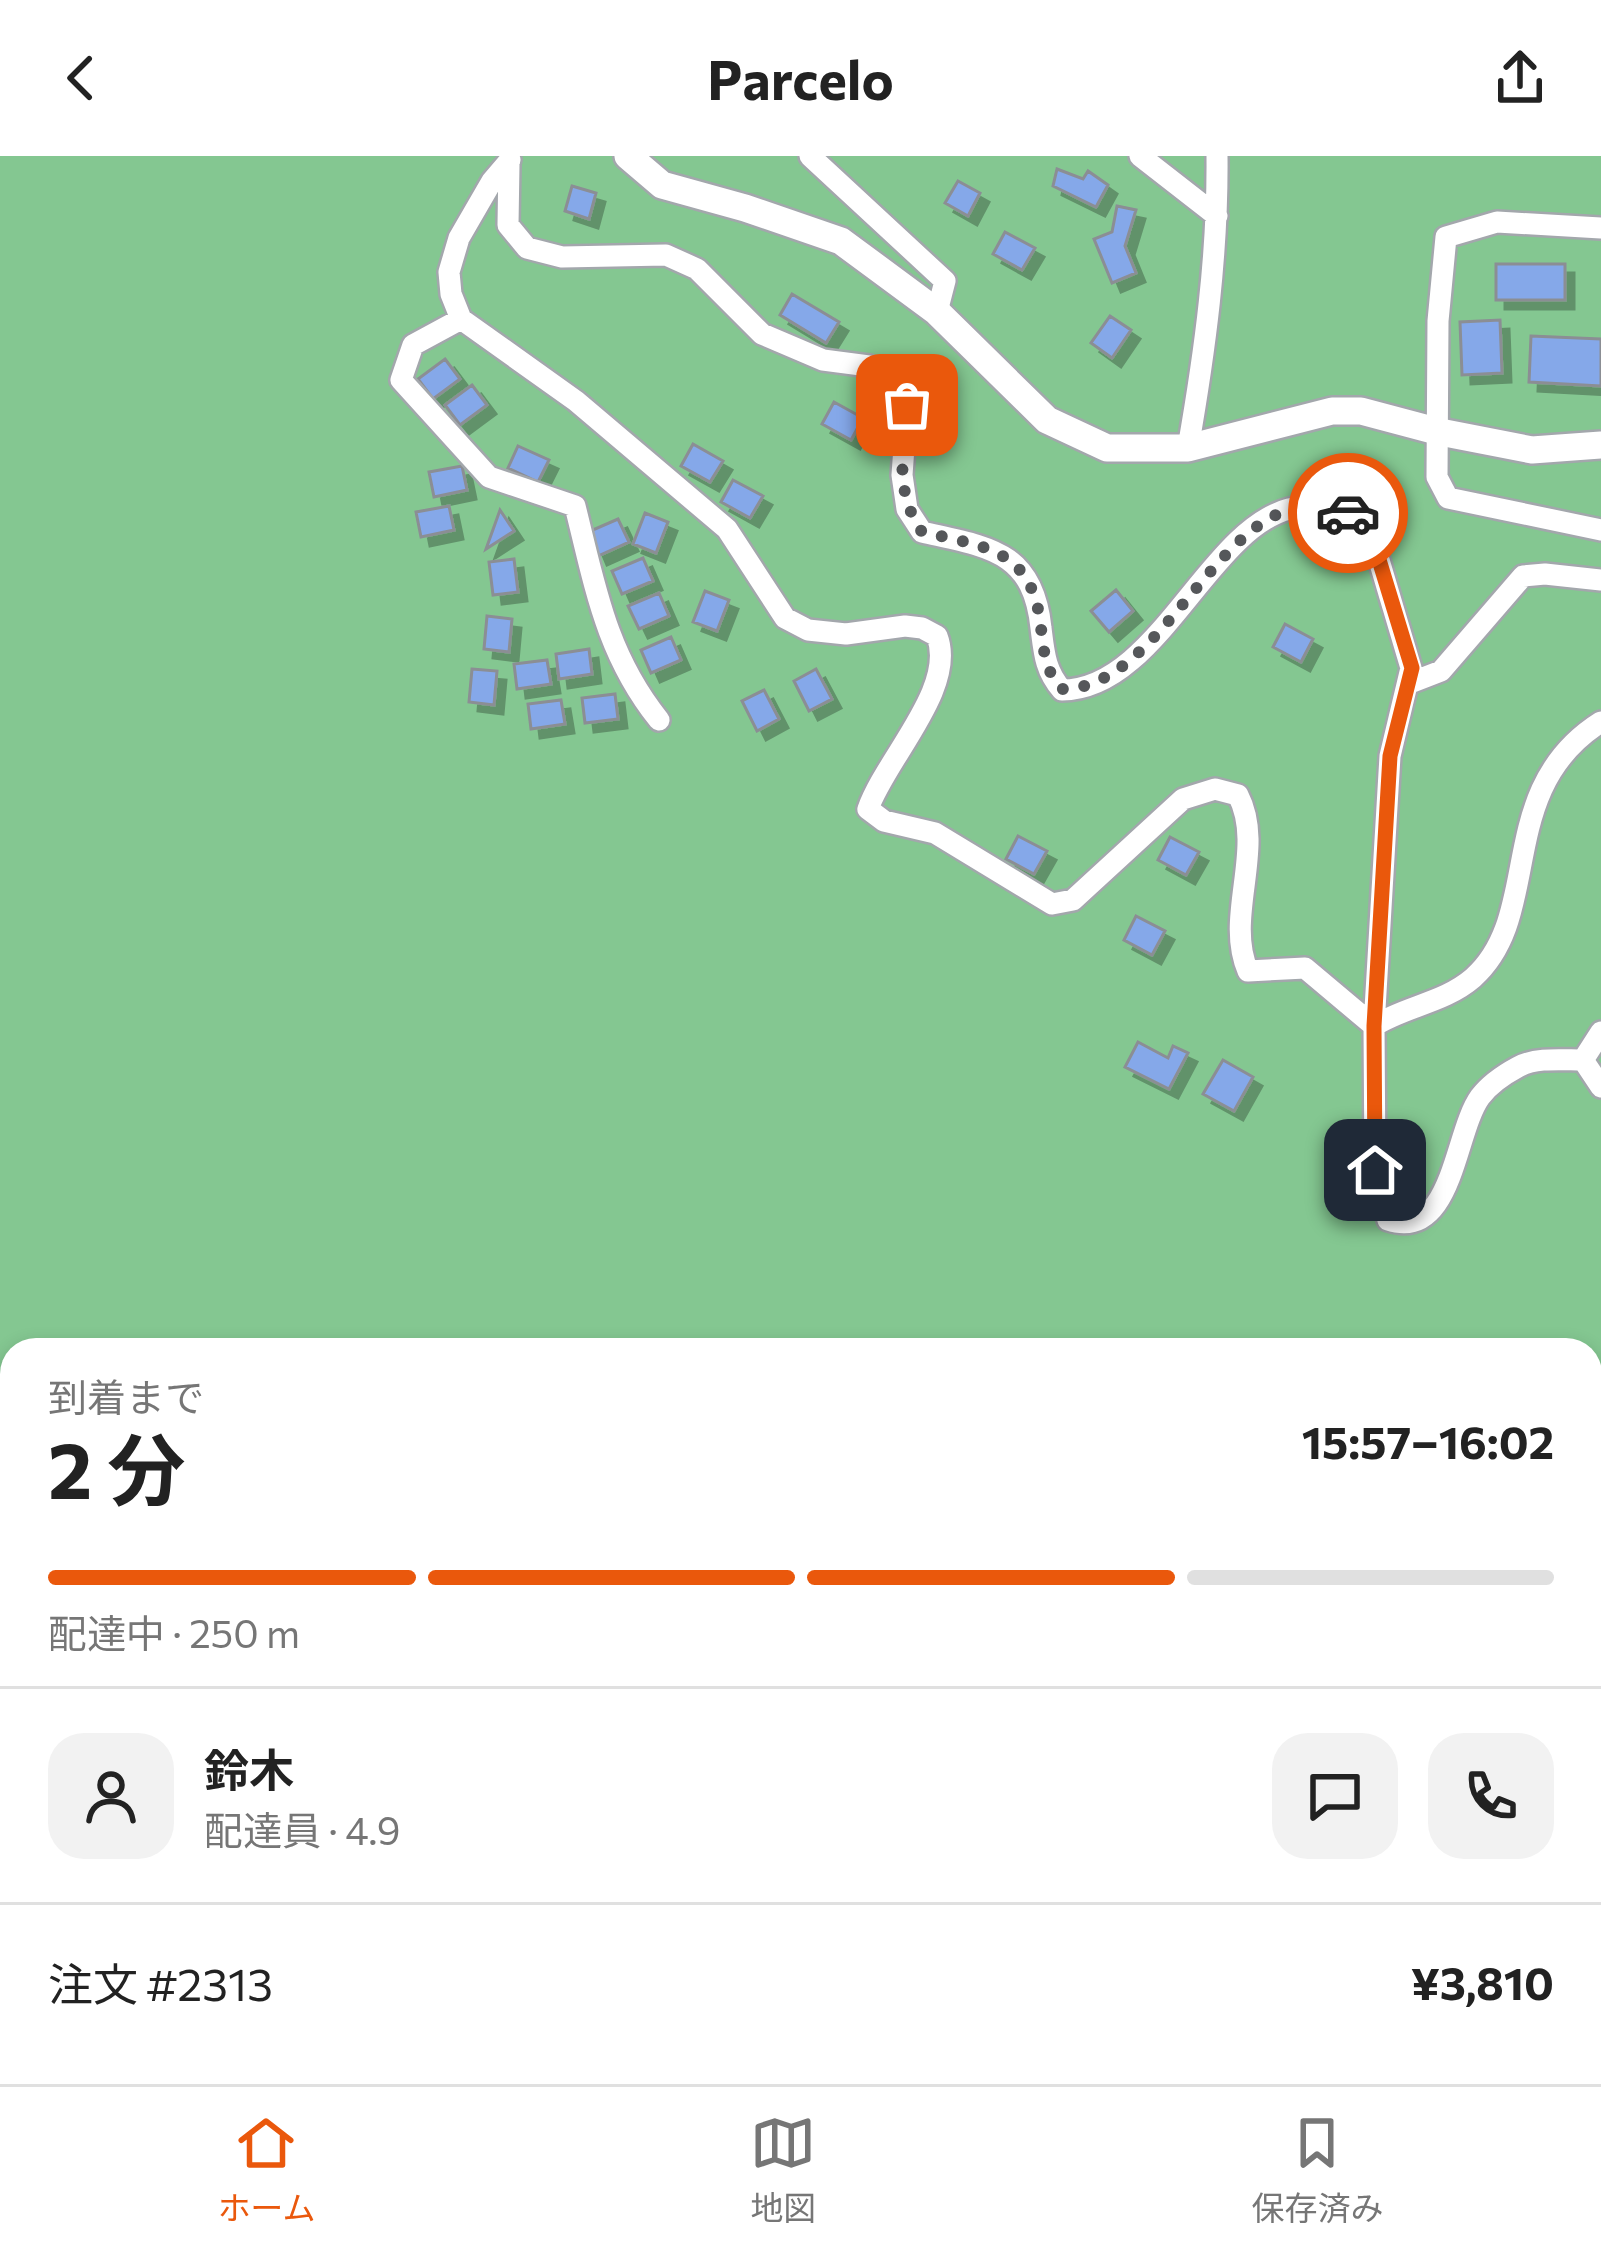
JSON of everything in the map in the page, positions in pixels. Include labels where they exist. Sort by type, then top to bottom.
[{"type":"street","points":[[628,156],[662,185],[841,241],[937,312],[1047,420],[1107,448],[1188,448],[1331,410],[1361,411],[1532,450],[1601,445]]},
{"type":"street","points":[[810,156],[945,281],[937,312]]},
{"type":"street","points":[[1140,156],[1217,216]]},
{"type":"street","points":[[1188,448],[1208,333],[1217,216],[1216,156]]},
{"type":"street","points":[[511,160],[492,181],[459,238],[448,272],[461,319],[577,401],[727,529],[785,618],[808,630],[846,634],[905,626],[937,636],[943,652],[937,681],[878,782],[868,809],[884,821],[935,833],[1052,904],[1073,901],[1183,799],[1215,789],[1238,795],[1248,828],[1238,949],[1248,971],[1305,968],[1374,1026]]},
{"type":"street","points":[[511,160],[508,225],[527,248],[562,257],[666,255],[697,268],[762,334],[823,360],[869,366],[896,385],[907,405],[902,475],[907,509],[922,532],[993,547],[1030,579],[1039,607],[1044,658],[1062,689],[1083,689],[1105,680],[1161,629],[1241,536],[1291,508],[1345,510],[1366,530],[1376,550],[1412,668],[1390,756],[1374,1026],[1375,1170],[1388,1220],[1402,1224],[1420,1220],[1442,1198],[1473,1112],[1493,1084],[1531,1061],[1583,1060]]},
{"type":"street","points":[[1601,228],[1497,222],[1446,237],[1438,321],[1438,477],[1448,498],[1601,530]]},
{"type":"street","points":[[461,319],[413,345],[401,380],[489,477],[575,506],[609,639],[658,720]]},
{"type":"street","points":[[1410,683],[1442,671],[1523,576],[1601,580]]},
{"type":"street","points":[[1374,1026],[1395,1013],[1447,996],[1475,976],[1500,943],[1526,830],[1546,776],[1566,746],[1596,733]]},
{"type":"street","points":[[1583,1060],[1601,1032]]},
{"type":"street","points":[[1583,1060],[1601,1088]]},
{"type":"green space","points":[[0,156],[1601,156],[1601,1338],[0,1338]]},
{"type":"building","points":[[1057,169],[1083,179],[1088,171],[1108,185],[1096,207],[1053,186]]},
{"type":"building","points":[[958,181],[980,193],[968,216],[945,203]]},
{"type":"building","points":[[572,186],[596,193],[589,219],[565,211]]},
{"type":"building","points":[[1117,206],[1136,210],[1125,246],[1136,273],[1112,283],[1094,239],[1112,232]]},
{"type":"building","points":[[1005,232],[1035,248],[1022,270],[993,254]]},
{"type":"building","points":[[1496,264],[1565,264],[1565,300],[1496,300]]},
{"type":"building","points":[[792,294],[839,322],[826,343],[780,315]]},
{"type":"building","points":[[1110,316],[1131,330],[1112,358],[1091,343]]},
{"type":"building","points":[[1500,320],[1502,373],[1462,375],[1460,322]]},
{"type":"building","points":[[1531,336],[1601,339],[1601,386],[1529,382]]},
{"type":"building","points":[[445,359],[460,379],[433,399],[418,379]]},
{"type":"building","points":[[472,385],[487,405],[460,425],[445,405]]},
{"type":"building","points":[[834,402],[863,418],[851,440],[822,424]]},
{"type":"building","points":[[693,444],[723,461],[710,482],[681,466]]},
{"type":"building","points":[[518,446],[549,460],[538,482],[508,468]]},
{"type":"building","points":[[462,466],[467,490],[434,497],[429,472]]},
{"type":"building","points":[[733,480],[763,496],[750,518],[721,502]]},
{"type":"building","points":[[449,506],[454,530],[421,537],[416,512]]},
{"type":"building","points":[[500,510],[514,531],[486,549]]},
{"type":"building","points":[[645,513],[668,522],[656,553],[633,544]]},
{"type":"building","points":[[618,519],[629,542],[598,556],[588,532]]},
{"type":"building","points":[[643,558],[653,581],[622,594],[612,571]]},
{"type":"building","points":[[514,559],[518,592],[493,595],[489,562]]},
{"type":"building","points":[[1116,590],[1133,611],[1109,632],[1091,611]]},
{"type":"building","points":[[705,591],[729,600],[717,631],[693,622]]},
{"type":"building","points":[[659,593],[669,616],[639,629],[628,606]]},
{"type":"building","points":[[487,616],[512,619],[509,652],[484,649]]},
{"type":"building","points":[[1285,624],[1313,639],[1301,662],[1273,647]]},
{"type":"building","points":[[671,637],[681,660],[651,673],[641,650]]},
{"type":"building","points":[[589,649],[592,674],[559,679],[556,654]]},
{"type":"building","points":[[547,660],[551,684],[517,689],[514,664]]},
{"type":"building","points":[[472,669],[497,671],[494,705],[469,702]]},
{"type":"building","points":[[816,669],[832,699],[809,711],[794,681]]},
{"type":"building","points":[[764,690],[779,719],[757,731],[742,701]]},
{"type":"building","points":[[615,694],[618,719],[585,723],[582,698]]},
{"type":"building","points":[[561,700],[565,724],[531,729],[528,704]]},
{"type":"building","points":[[1018,836],[1047,851],[1034,874],[1006,859]]},
{"type":"building","points":[[1170,837],[1199,852],[1186,875],[1158,860]]},
{"type":"building","points":[[1136,916],[1165,931],[1152,955],[1124,940]]},
{"type":"building","points":[[1138,1042],[1168,1058],[1173,1046],[1188,1053],[1169,1089],[1125,1067]]},
{"type":"building","points":[[1223,1060],[1253,1077],[1234,1111],[1203,1094]]},
{"type":"way so far","points":[[907,405],[902,475],[907,509],[922,532],[993,547],[1030,579],[1039,607],[1044,658],[1062,689],[1083,689],[1105,680],[1161,629],[1241,536],[1268,518],[1291,508],[1348,513]]},
{"type":"route","points":[[1348,513],[1366,530],[1376,550],[1412,668],[1390,756],[1374,1026],[1375,1170]]}]
